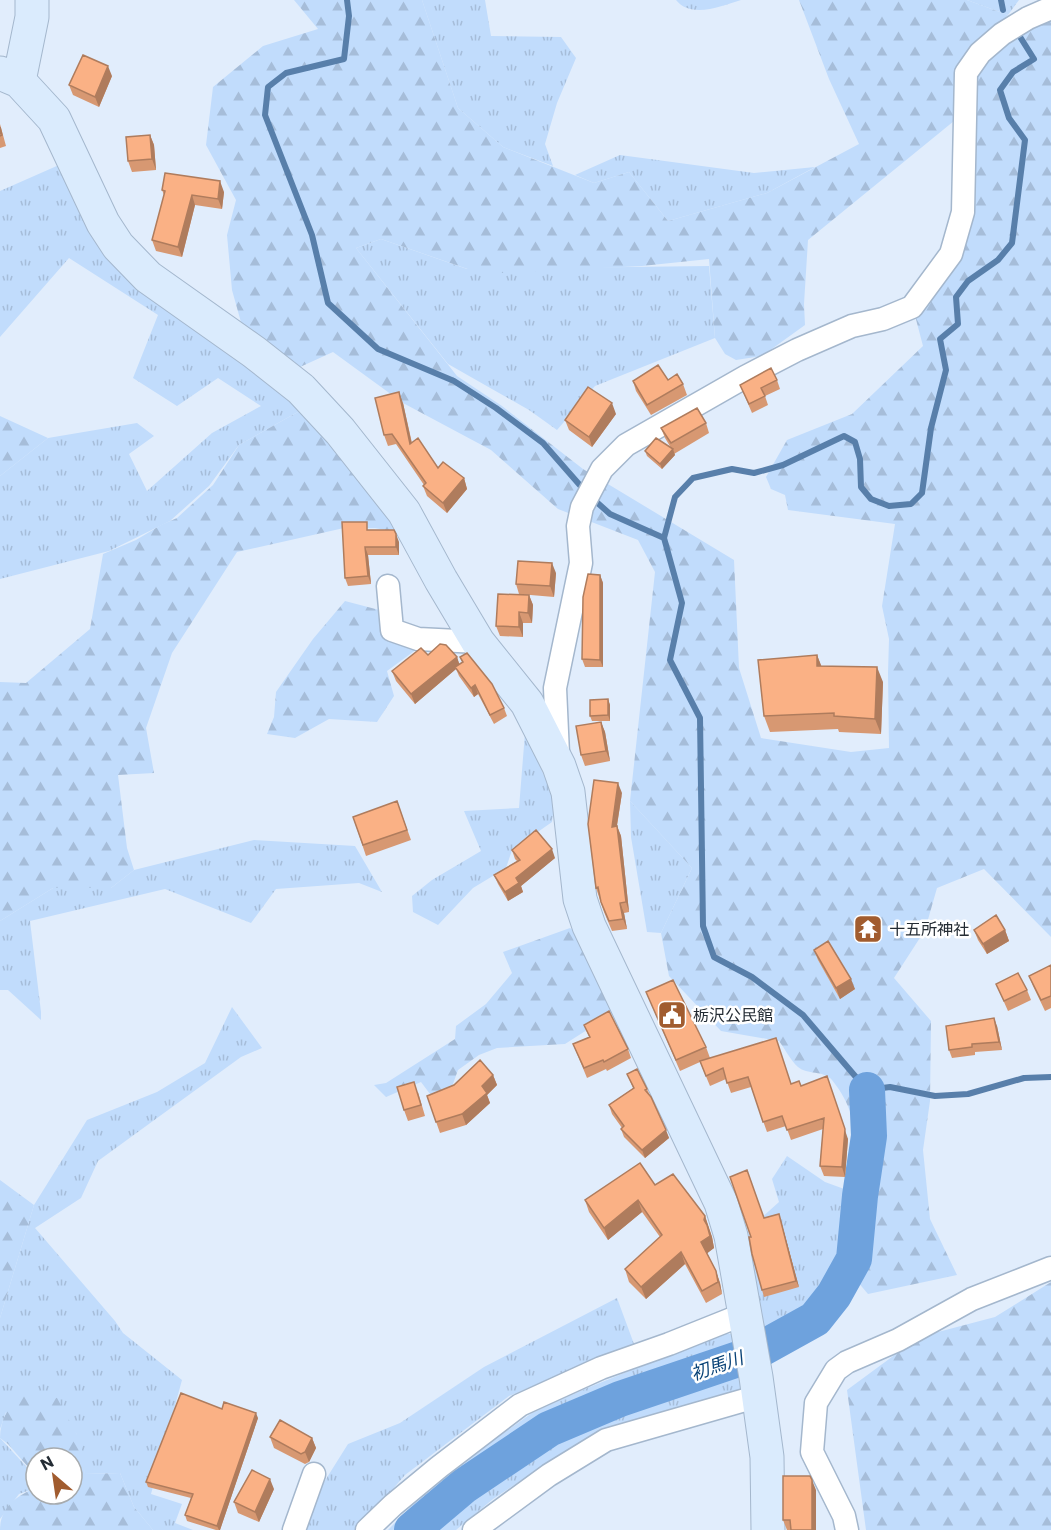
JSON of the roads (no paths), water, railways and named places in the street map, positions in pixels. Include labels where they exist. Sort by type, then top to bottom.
[{"type":"street","points":[[32,0],[33,17],[10,77],[54,118],[103,223],[118,246],[147,277],[254,352],[301,389],[340,431],[404,512],[478,642],[527,703],[559,766],[568,792],[580,898],[589,926],[721,1203],[731,1236],[767,1457],[768,1530]]},
{"type":"street","points":[[559,766],[555,688],[581,563],[578,526],[582,507],[602,469],[626,445],[669,419],[797,350],[852,326],[883,319],[912,307],[951,254],[963,212],[966,73],[980,53],[1002,34],[1028,18],[1051,8]]},
{"type":"street","points":[[388,586],[392,630],[418,639],[478,642]]},
{"type":"street","points":[[847,1530],[844,1516],[812,1452],[816,1403],[836,1370],[847,1362],[898,1340],[972,1299],[1051,1268]]},
{"type":"street","points":[[368,1530],[393,1505],[439,1467],[520,1405],[601,1368],[745,1321]]},
{"type":"street","points":[[474,1530],[549,1475],[606,1440],[757,1386]]},
{"type":"street","points":[[294,1530],[314,1474]]},
{"type":"waterway","points":[[347,0],[349,16],[344,59],[286,73],[268,87],[265,115],[312,235],[328,303],[378,349],[454,381],[496,408],[543,443],[585,491]]},
{"type":"waterway","points":[[1001,0],[1003,10]]},
{"type":"waterway","points":[[1017,32],[1034,59],[1013,72],[1000,90],[1009,118],[1025,140],[1012,243],[998,260],[968,281],[956,297],[958,324],[940,339],[946,370],[931,428],[922,493],[911,504],[889,506],[871,499],[861,487],[860,459],[855,442],[844,436],[783,465],[754,473],[732,469],[693,478],[675,497],[664,538],[682,603],[670,660],[700,718],[703,926],[714,957],[752,977],[803,1015],[867,1090],[890,1087],[935,1096],[968,1094],[1024,1078],[1051,1077]]},
{"type":"waterway","points":[[592,498],[610,514],[664,538]]},
{"type":"waterway","name":"初馬川","points":[[412,1530],[464,1486],[549,1429],[620,1399],[750,1355],[815,1319],[834,1295],[854,1259],[869,1136],[867,1090]]},
{"type":"place","name":"十五所神社","points":[[868,929]]},
{"type":"place","name":"栃沢公民館","points":[[672,1015]]}]
